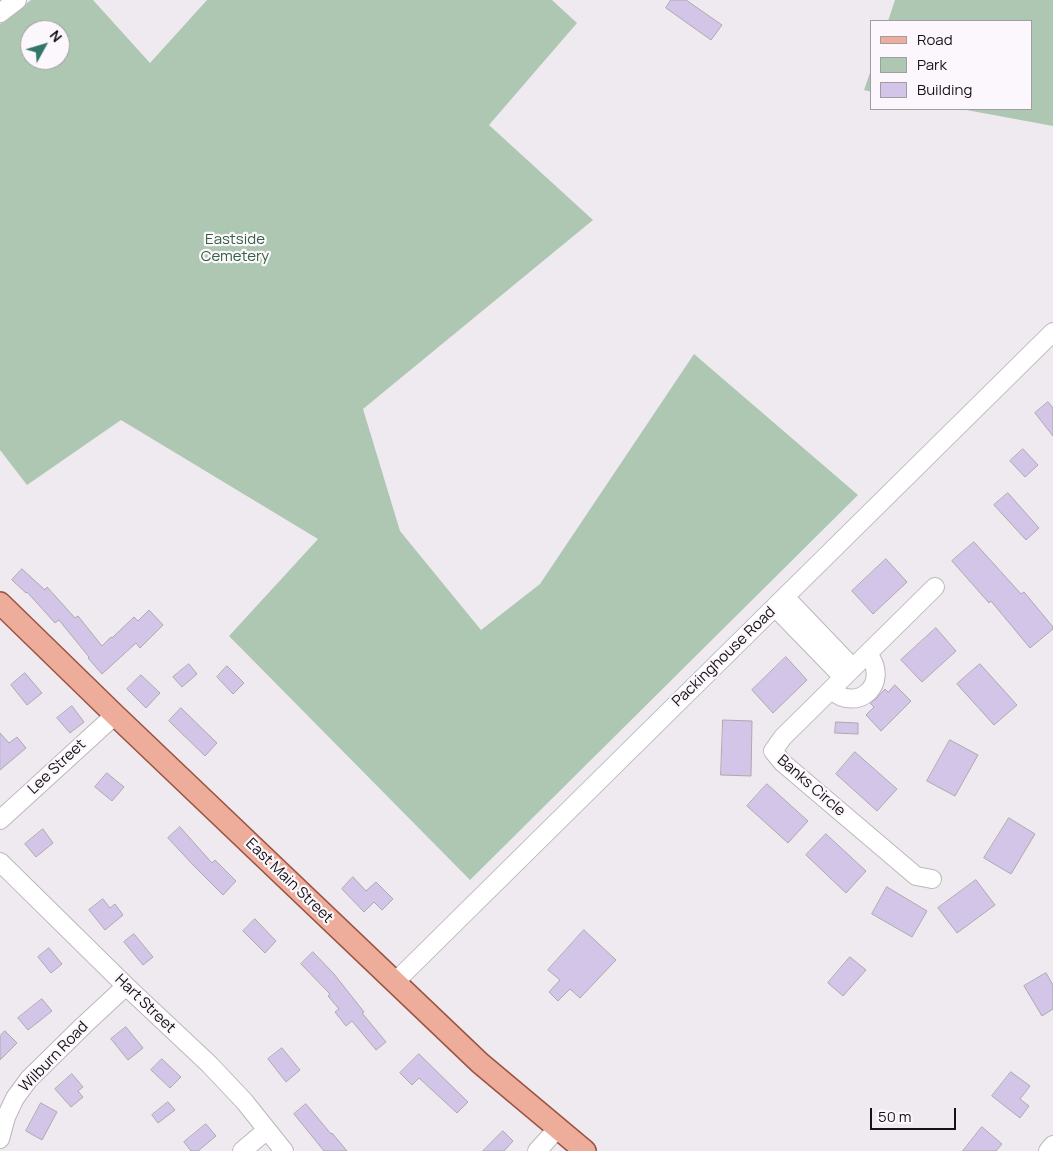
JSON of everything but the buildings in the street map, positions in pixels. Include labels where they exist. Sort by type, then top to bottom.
[{"type":"main road","name":"East Main Street","points":[[0,603],[480,1063],[585,1151]]},
{"type":"street","points":[[0,14],[17,0]]},
{"type":"street","name":"Packinghouse Road","points":[[395,982],[1053,332]]},
{"type":"street","name":"Banks Circle","points":[[932,879],[916,876],[783,763],[772,751],[783,737],[935,588]]},
{"type":"street","points":[[780,602],[848,673]]},
{"type":"street","points":[[831,690],[836,695],[851,699],[859,698],[866,694],[875,682],[876,674],[876,667],[868,654]]},
{"type":"street","name":"Lee Street","points":[[0,820],[115,714]]},
{"type":"street","name":"Hart Street","points":[[0,862],[126,986],[209,1064],[244,1101],[284,1151]]},
{"type":"street","name":"Wilburn Road","points":[[0,1139],[6,1117],[15,1098],[29,1079],[126,986]]},
{"type":"street","points":[[537,1151],[558,1128]]},
{"type":"street","points":[[242,1151],[267,1130]]},
{"type":"street","points":[[1048,1151],[1053,1145]]},
{"type":"green space","name":"Eastside Cemetery","points":[[31,0],[93,0],[150,63],[207,0],[552,0],[577,23],[489,125],[593,220],[363,409],[400,531],[481,630],[540,584],[694,354],[858,495],[470,880],[229,636],[318,539],[121,420],[27,485],[0,450],[0,24]]},
{"type":"green space","points":[[895,0],[1053,0],[1053,126],[966,110],[1033,110],[1033,20],[888,20]]},
{"type":"green space","points":[[870,73],[870,92],[864,90]]}]
